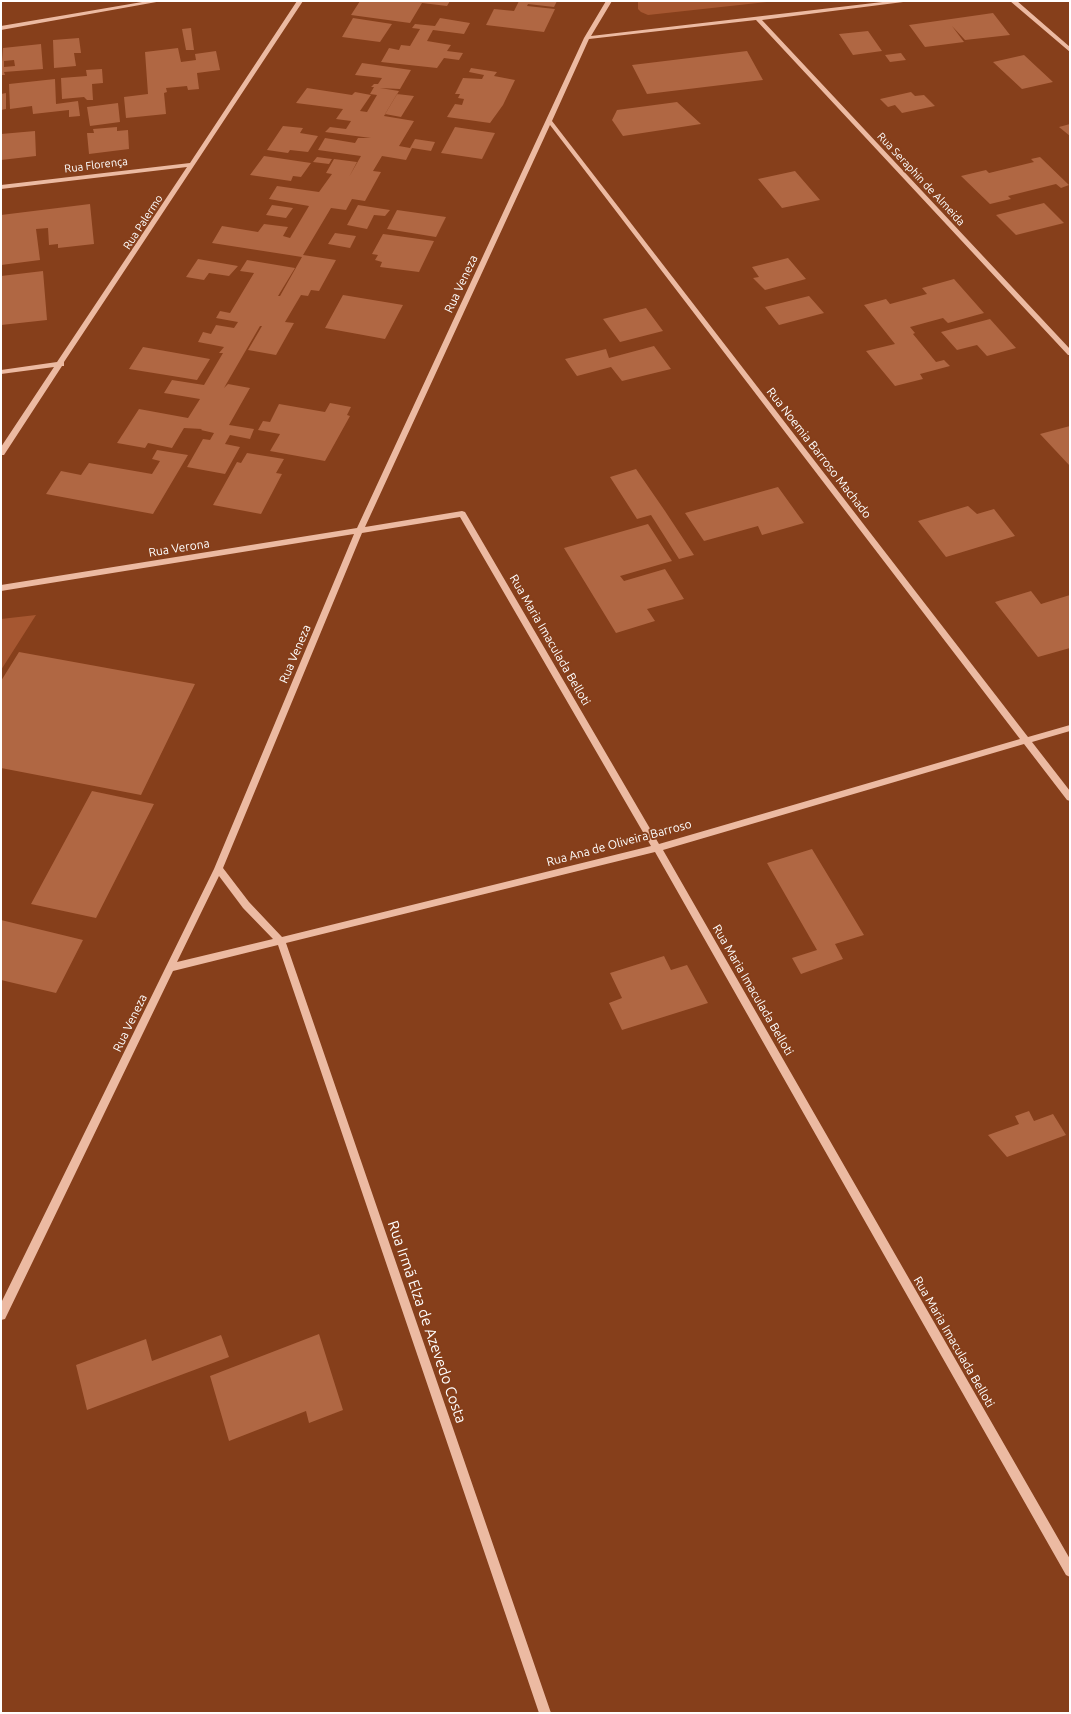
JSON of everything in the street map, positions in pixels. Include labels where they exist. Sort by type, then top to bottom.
[{"type":"street","points":[[1,28],[159,1]]},
{"type":"street","name":"Rua Palermo","points":[[1,453],[62,364],[300,1]]},
{"type":"street","name":"Rua Veneza","points":[[1,1315],[218,869],[360,529],[550,122],[587,38],[609,1]]},
{"type":"street","points":[[587,38],[908,1]]},
{"type":"street","points":[[1013,1],[1070,50]]},
{"type":"street","name":"Rua Seraphin de Almeida","points":[[758,19],[1070,353]]},
{"type":"street","name":"Rua Noemia Barroso Machado","points":[[550,122],[1070,798]]},
{"type":"street","name":"Rua Florença","points":[[1,187],[193,164]]},
{"type":"street","points":[[1,372],[62,364]]},
{"type":"street","name":"Rua Maria Imaculada Belloti","points":[[360,529],[462,514],[657,848],[1070,1571]]},
{"type":"street","name":"Rua Verona","points":[[1,588],[360,529]]},
{"type":"street","name":"Rua Ana de Oliveira Barroso","points":[[170,968],[657,848],[1070,728]]},
{"type":"street","points":[[218,869],[246,905],[281,941]]},
{"type":"street","name":"Rua Irmã Elza de Azevedo Costa","points":[[281,941],[545,1713]]},
{"type":"shaded area","points":[[638,1],[776,1],[648,15],[638,9]]},
{"type":"shaded area","points":[[36,615],[1,670],[1,619]]},
{"type":"building","points":[[360,1],[450,1],[447,6],[422,3],[410,23],[351,15]]},
{"type":"building","points":[[519,1],[557,1],[554,7],[528,4],[527,6],[555,9],[544,32],[486,25],[494,9],[514,11]]},
{"type":"building","points":[[993,13],[1010,35],[965,40],[952,26],[964,42],[925,47],[909,25]]},
{"type":"building","points":[[353,18],[392,24],[380,42],[342,37]]},
{"type":"building","points":[[440,18],[470,23],[464,34],[433,30],[427,41],[451,45],[447,51],[463,53],[459,60],[444,58],[437,68],[381,62],[389,48],[399,50],[401,45],[410,46],[420,29],[412,28],[415,24],[435,26]]},
{"type":"building","points":[[191,28],[194,50],[186,50],[182,29]]},
{"type":"building","points":[[868,31],[882,51],[853,55],[839,34]]},
{"type":"building","points":[[79,38],[81,53],[74,53],[76,66],[54,68],[53,40]]},
{"type":"building","points":[[41,44],[43,69],[4,72],[5,75],[1,75],[3,48]],"holes":[[[14,60],[15,66],[4,67],[4,61]]]},
{"type":"building","points":[[178,48],[181,62],[196,60],[195,54],[216,51],[220,70],[197,73],[199,89],[188,90],[187,86],[166,88],[167,92],[164,93],[166,114],[126,118],[124,97],[148,94],[145,52]]},
{"type":"building","points":[[747,51],[763,80],[647,94],[632,65]]},
{"type":"building","points":[[901,53],[906,60],[890,62],[885,55]]},
{"type":"building","points":[[1024,55],[1053,82],[1022,89],[993,62]]},
{"type":"building","points":[[362,63],[411,70],[400,89],[380,88],[399,91],[384,116],[414,121],[399,146],[410,148],[415,139],[435,142],[431,151],[412,148],[406,160],[382,156],[373,171],[381,172],[365,201],[352,199],[346,210],[331,208],[303,255],[336,260],[319,291],[311,290],[308,296],[301,295],[285,322],[294,323],[276,355],[248,350],[262,326],[260,326],[224,388],[228,384],[250,388],[229,425],[254,429],[250,439],[230,435],[225,444],[240,447],[225,474],[187,467],[203,439],[210,440],[214,433],[202,429],[184,428],[172,448],[148,443],[145,448],[117,443],[139,409],[188,418],[200,399],[164,393],[172,380],[204,385],[223,353],[219,353],[224,347],[198,342],[203,332],[211,334],[216,325],[234,328],[238,322],[216,318],[220,311],[230,313],[254,273],[240,271],[247,260],[295,268],[278,296],[280,296],[302,257],[212,243],[222,226],[258,232],[264,224],[288,227],[283,236],[290,238],[309,206],[269,199],[277,186],[319,192],[332,174],[326,173],[334,159],[357,162],[349,177],[361,156],[318,150],[325,138],[355,143],[358,138],[371,138],[325,132],[330,127],[346,129],[351,121],[336,119],[343,109],[296,103],[307,88],[352,95],[355,92],[371,95],[360,111],[367,112],[377,95],[370,94],[374,87],[371,87],[374,84],[378,84],[382,78],[355,75]]},
{"type":"building","points":[[471,68],[497,72],[494,76],[515,80],[503,105],[490,123],[447,117],[455,104],[462,105],[464,99],[458,98],[460,94],[455,94],[463,78],[482,79],[484,75],[469,72]]},
{"type":"building","points":[[102,69],[103,83],[92,84],[93,100],[87,100],[84,97],[62,99],[61,78],[87,76],[86,70]]},
{"type":"building","points":[[55,79],[56,104],[78,101],[80,116],[69,117],[69,110],[33,114],[32,106],[10,109],[9,84]]},
{"type":"building","points":[[911,92],[915,96],[924,95],[935,106],[902,113],[895,105],[888,107],[880,99]]},
{"type":"building","points":[[6,93],[6,109],[1,110],[1,94]]},
{"type":"building","points":[[397,94],[414,96],[401,117],[385,114]]},
{"type":"building","points":[[677,102],[701,124],[623,136],[612,120],[617,110]]},
{"type":"building","points":[[118,103],[120,122],[90,126],[87,107]]},
{"type":"building","points":[[1070,124],[1070,136],[1059,127]]},
{"type":"building","points":[[283,126],[303,128],[300,133],[318,136],[308,152],[290,150],[288,153],[267,150]]},
{"type":"building","points":[[117,127],[117,131],[128,130],[129,149],[89,154],[87,133],[94,133],[93,129]]},
{"type":"building","points":[[455,127],[495,133],[482,159],[441,153]]},
{"type":"building","points":[[35,131],[36,156],[1,160],[1,134]]},
{"type":"building","points":[[264,156],[311,163],[301,177],[293,176],[291,181],[250,175]]},
{"type":"building","points":[[317,157],[332,159],[329,164],[313,162]]},
{"type":"building","points":[[1040,157],[1069,185],[1061,188],[1056,184],[1008,196],[1011,199],[990,204],[961,176],[986,170],[989,173],[1034,162],[1031,159]]},
{"type":"building","points":[[795,171],[820,200],[782,208],[758,179]]},
{"type":"building","points":[[1044,203],[1064,223],[1016,235],[996,215]]},
{"type":"building","points":[[90,204],[94,244],[58,248],[58,244],[49,245],[48,228],[36,229],[40,260],[1,265],[1,215]]},
{"type":"building","points":[[272,205],[293,208],[286,218],[266,215]]},
{"type":"building","points":[[358,205],[390,210],[385,216],[374,215],[367,229],[347,225]]},
{"type":"building","points":[[397,210],[446,217],[436,237],[387,229]]},
{"type":"building","points":[[335,233],[356,236],[350,248],[328,244]]},
{"type":"building","points":[[383,234],[434,241],[419,272],[380,267],[382,262],[375,260],[378,255],[372,254]]},
{"type":"building","points":[[788,258],[806,279],[765,290],[753,278],[759,277],[752,267]]},
{"type":"building","points":[[198,259],[238,266],[229,276],[209,273],[204,280],[186,277]]},
{"type":"building","points":[[43,271],[47,320],[1,325],[1,276]]},
{"type":"building","points":[[954,279],[984,313],[948,323],[943,318],[910,327],[915,333],[913,334],[936,362],[944,360],[950,366],[920,374],[923,379],[895,386],[866,351],[895,344],[864,305],[886,299],[890,304],[927,294],[922,288]]},
{"type":"building","points":[[343,295],[403,305],[385,339],[325,328]]},
{"type":"building","points":[[809,296],[824,313],[779,325],[765,307]]},
{"type":"building","points":[[646,308],[663,331],[620,342],[603,319]]},
{"type":"building","points":[[990,319],[1016,348],[987,356],[977,345],[957,350],[941,332]]},
{"type":"building","points":[[654,346],[671,369],[622,381],[611,367],[577,376],[565,359],[606,349],[609,358]]},
{"type":"building","points":[[143,347],[210,359],[197,380],[129,369]]},
{"type":"building","points":[[330,403],[351,407],[347,415],[350,416],[325,461],[270,451],[280,434],[258,430],[263,421],[270,422],[279,404],[325,412]]},
{"type":"building","points":[[1070,426],[1070,466],[1040,434]]},
{"type":"building","points":[[157,450],[188,455],[153,514],[46,494],[61,471],[81,475],[89,463],[152,474],[160,461],[152,459]]},
{"type":"building","points":[[247,453],[284,459],[276,473],[282,474],[261,514],[213,505],[237,462],[241,463]]},
{"type":"building","points":[[636,469],[694,555],[679,559],[651,515],[637,519],[610,477]]},
{"type":"building","points":[[778,487],[804,523],[762,535],[758,526],[704,541],[685,513]]},
{"type":"building","points":[[968,506],[977,514],[994,509],[1015,536],[946,557],[918,521]]},
{"type":"building","points":[[648,524],[672,561],[620,576],[624,581],[665,569],[684,599],[647,609],[655,621],[616,633],[564,548]]},
{"type":"building","points":[[1031,591],[1041,604],[1070,595],[1070,648],[1038,657],[995,602]]},
{"type":"building","points":[[19,652],[195,684],[141,795],[1,768],[1,681]]},
{"type":"building","points":[[92,791],[154,804],[96,918],[31,904]]},
{"type":"building","points":[[812,849],[864,935],[835,944],[843,959],[801,974],[792,958],[817,950],[767,863]]},
{"type":"building","points":[[1,920],[83,940],[56,993],[1,980]]},
{"type":"building","points":[[664,956],[671,970],[687,965],[708,1003],[622,1030],[609,1003],[622,998],[610,973]]},
{"type":"building","points":[[1029,1111],[1034,1121],[1053,1114],[1066,1135],[1007,1157],[988,1135],[1019,1124],[1015,1116]]},
{"type":"building","points":[[319,1334],[343,1410],[309,1423],[306,1411],[229,1441],[210,1376]]},
{"type":"building","points":[[221,1335],[229,1357],[87,1410],[76,1365],[146,1339],[152,1361]]}]
